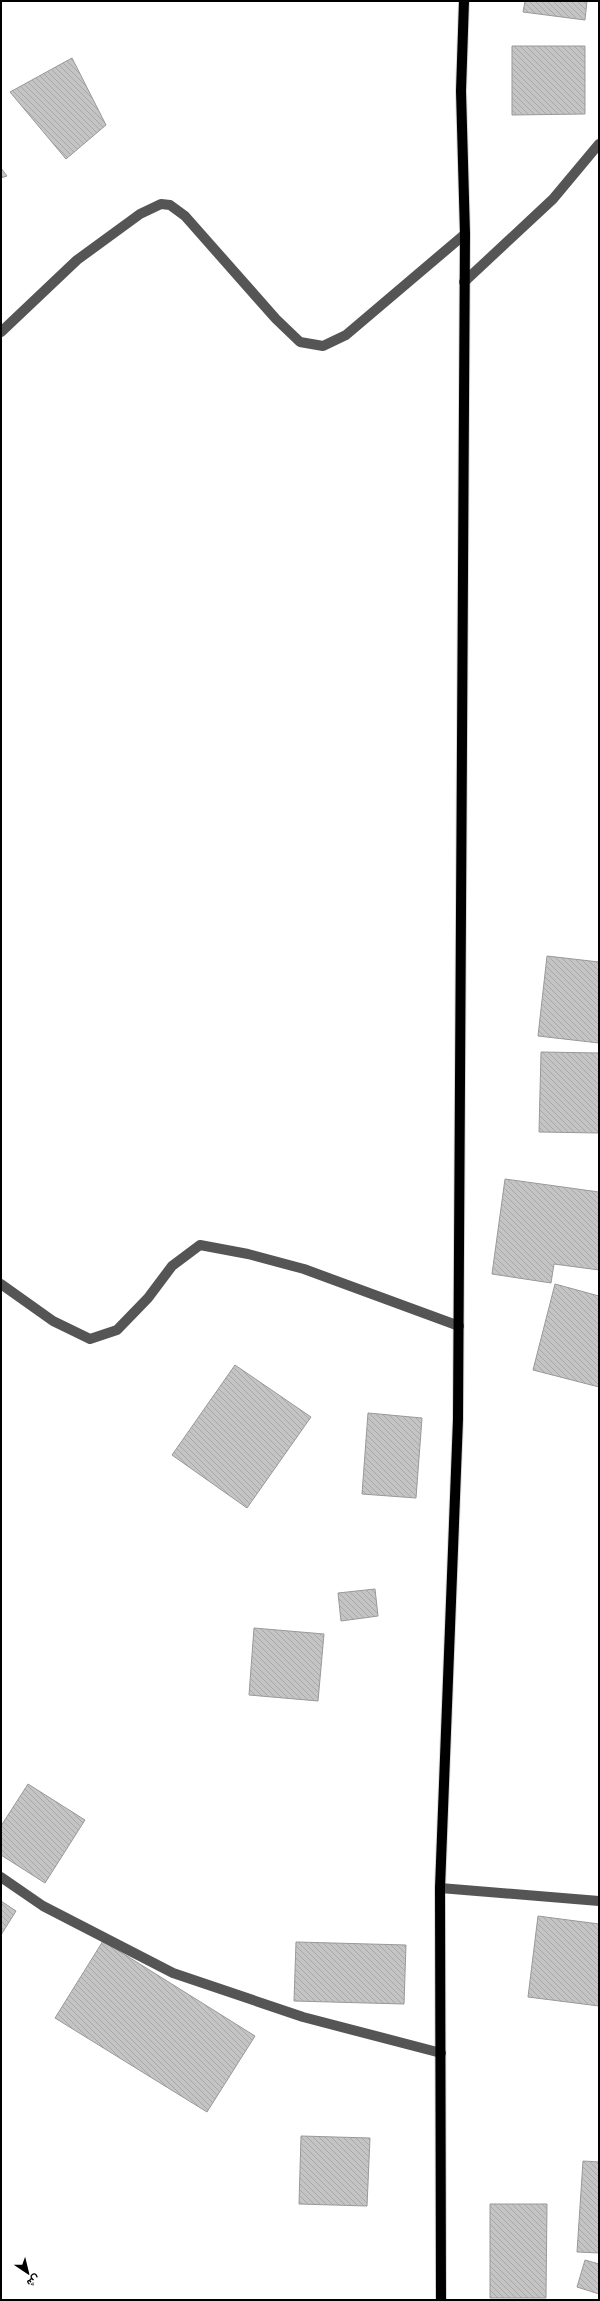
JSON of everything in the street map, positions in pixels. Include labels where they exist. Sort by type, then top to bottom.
[{"type":"main road","points":[[441,2300],[440,1888],[458,1419],[459,1326],[465,234],[461,91],[464,1]]},
{"type":"street","points":[[464,282],[553,199],[599,144]]},
{"type":"street","points":[[1,332],[77,260],[140,214],[161,204],[170,205],[186,216],[276,319],[300,342],[308,345],[323,346],[346,335],[465,234]]},
{"type":"street","points":[[1,1284],[53,1321],[90,1339],[117,1330],[148,1298],[172,1266],[200,1245],[248,1254],[304,1269],[459,1326]]},
{"type":"street","points":[[1,1877],[43,1906],[173,1972],[303,2017],[441,2053]]},
{"type":"street","points":[[440,1888],[599,1901]]},
{"type":"building","points":[[525,1],[587,1],[585,20],[523,12]]},
{"type":"building","points":[[512,46],[585,46],[585,114],[512,115]]},
{"type":"building","points":[[72,58],[106,125],[66,159],[10,92]]},
{"type":"building","points":[[1,168],[7,176],[1,178]]},
{"type":"building","points":[[547,956],[599,962],[599,1043],[538,1036]]},
{"type":"building","points":[[541,1052],[599,1053],[599,1133],[539,1132]]},
{"type":"building","points":[[505,1179],[599,1192],[599,1270],[554,1264],[551,1283],[492,1274]]},
{"type":"building","points":[[555,1284],[599,1296],[599,1387],[533,1370]]},
{"type":"building","points":[[235,1365],[311,1417],[247,1508],[172,1455]]},
{"type":"building","points":[[368,1413],[422,1418],[416,1498],[362,1494]]},
{"type":"building","points":[[375,1589],[378,1616],[341,1621],[338,1593]]},
{"type":"building","points":[[254,1628],[324,1634],[318,1701],[249,1695]]},
{"type":"building","points":[[28,1784],[85,1820],[45,1883],[1,1855],[1,1826]]},
{"type":"building","points":[[1,1901],[16,1911],[1,1935]]},
{"type":"building","points":[[538,1916],[599,1924],[599,2006],[528,1997]]},
{"type":"building","points":[[103,1941],[255,2036],[207,2112],[55,2018]]},
{"type":"building","points":[[296,1942],[406,1945],[404,2004],[294,2001]]},
{"type":"building","points":[[301,2136],[370,2138],[367,2206],[299,2204]]},
{"type":"building","points":[[583,2161],[599,2162],[599,2253],[577,2252]]},
{"type":"building","points":[[490,2204],[547,2204],[546,2298],[490,2298]]},
{"type":"building","points":[[585,2260],[599,2264],[599,2294],[577,2287]]}]
